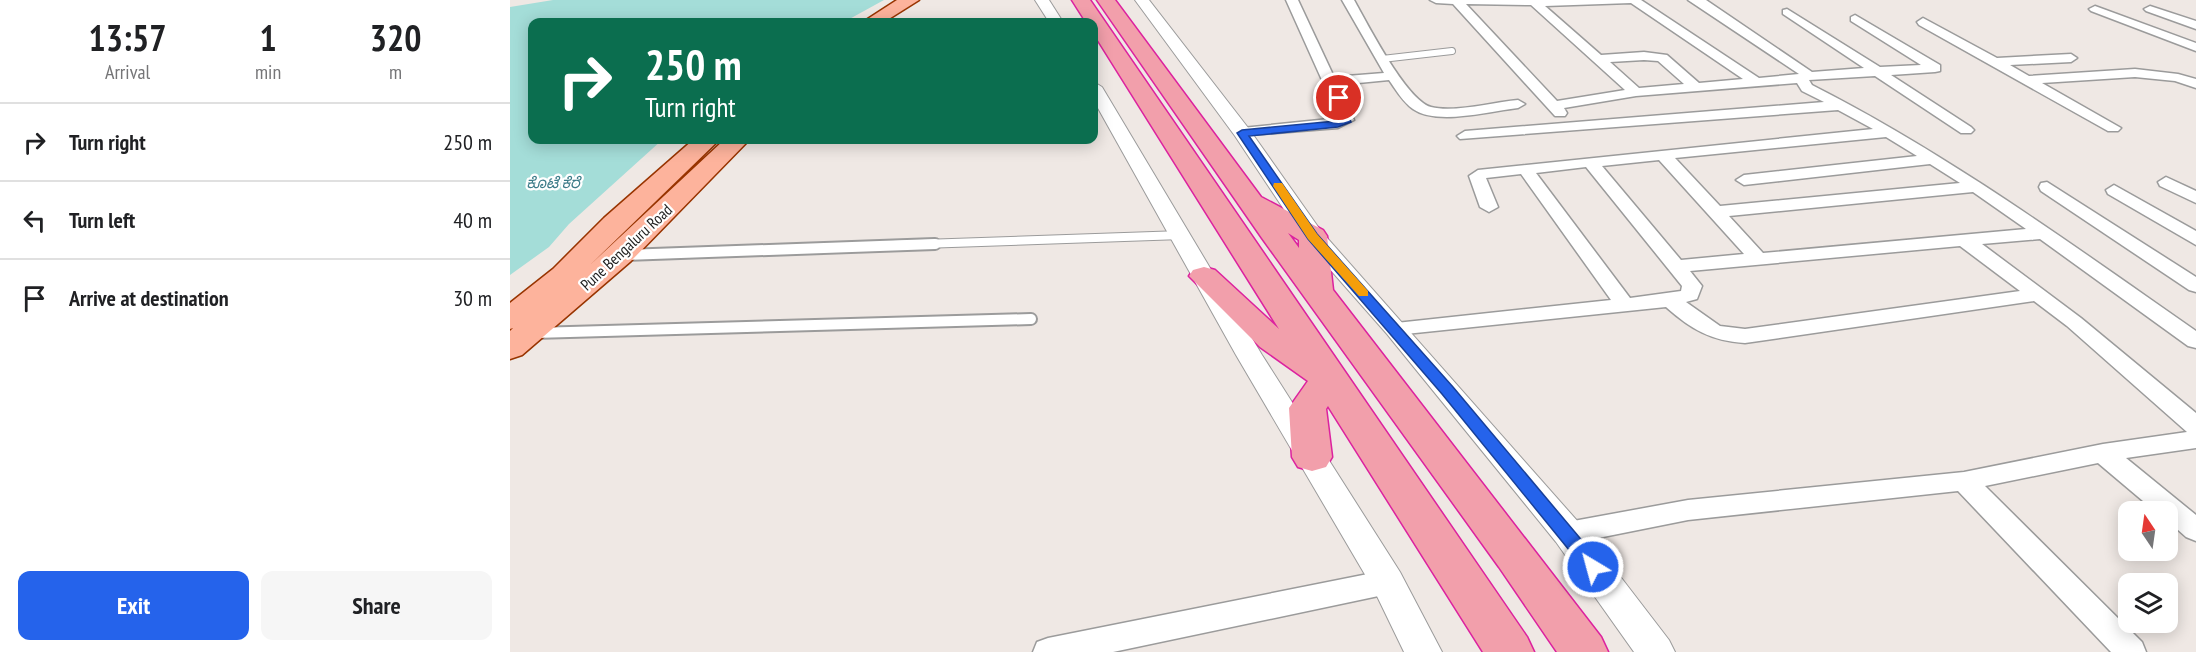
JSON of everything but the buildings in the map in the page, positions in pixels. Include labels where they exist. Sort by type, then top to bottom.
[{"type":"highway","points":[[1081,0],[1093,18]]},
{"type":"highway","points":[[1106,0],[1248,198],[1515,555],[1584,652]]},
{"type":"highway","points":[[1098,26],[1510,652]]},
{"type":"highway","points":[[1248,198],[1313,236],[1317,292]]},
{"type":"highway","points":[[1204,276],[1272,340],[1329,379]]},
{"type":"highway","points":[[1312,457],[1307,408],[1329,379]]},
{"type":"main road","points":[[880,18],[910,0]]},
{"type":"main road","points":[[901,18],[931,0]]},
{"type":"main road","name":"Pune Bengaluru Road","points":[[517,333],[564,274],[622,217],[703,144]]},
{"type":"main road","name":"Pune Bengaluru Road","points":[[517,333],[621,255],[733,144]]},
{"type":"street","points":[[1042,0],[1053,18]]},
{"type":"street","points":[[1142,0],[1242,133],[1313,236],[1396,329],[1568,533],[1656,652]]},
{"type":"street","points":[[1242,133],[1338,124],[1347,120],[1292,0]]},
{"type":"street","points":[[1348,0],[1392,76],[1422,110],[1440,112],[1518,104]]},
{"type":"street","points":[[1436,0],[1534,3],[1633,0],[1756,82]]},
{"type":"street","points":[[1694,0],[1701,2],[1804,71],[1807,88],[1843,105],[1931,159],[2042,233],[2196,341]]},
{"type":"street","points":[[1457,1],[1556,110],[1636,92],[1935,68],[1855,19]]},
{"type":"street","points":[[1534,3],[1636,92]]},
{"type":"street","points":[[2095,9],[2196,47]]},
{"type":"street","points":[[2150,9],[2196,26]]},
{"type":"street","points":[[1788,12],[1966,130]]},
{"type":"street","points":[[1923,22],[2113,128]]},
{"type":"street","points":[[1596,59],[1644,56],[1662,58],[1696,87]]},
{"type":"street","points":[[1994,62],[2071,58]]},
{"type":"street","points":[[2026,80],[2152,73],[2178,76],[2196,84]]},
{"type":"street","points":[[1331,81],[1392,76]]},
{"type":"street","points":[[1098,102],[1182,235],[1204,276],[1388,582],[1423,652]]},
{"type":"street","points":[[1465,136],[1843,105]]},
{"type":"street","points":[[1490,207],[1477,176],[1484,173],[1889,132]]},
{"type":"street","points":[[1663,155],[1759,259]]},
{"type":"street","points":[[1744,180],[1931,159]]},
{"type":"street","points":[[1396,329],[1671,300],[1690,295],[1692,286],[1678,266],[1590,162]]},
{"type":"street","points":[[1525,169],[1625,305]]},
{"type":"street","points":[[2166,182],[2196,198]]},
{"type":"street","points":[[1715,212],[1974,187]]},
{"type":"street","points":[[2047,187],[2196,286]]},
{"type":"street","points":[[2114,190],[2196,239]]},
{"type":"street","points":[[1678,266],[2042,233]]},
{"type":"street","points":[[1963,239],[2074,322],[2196,426]]},
{"type":"street","points":[[1671,300],[1703,328],[1723,336],[1745,336],[2037,295]]},
{"type":"street","points":[[1568,533],[1688,510],[1964,481],[2103,453],[2196,439]]},
{"type":"street","points":[[2103,453],[2196,530]]},
{"type":"street","points":[[1964,481],[2130,652]]},
{"type":"street","points":[[1048,652],[1388,582]]},
{"type":"lane","points":[[1382,58],[1452,51]]},
{"type":"lane","points":[[621,255],[1182,235]]},
{"type":"lane","points":[[517,333],[1031,319]]},
{"type":"water","name":"ಕೊಟೆ ಕೆರೆ","points":[[553,0],[884,0],[851,18],[528,18],[528,144],[658,144],[569,224],[549,247],[510,275],[510,7]]},
{"type":"slow traffic","points":[[1278,186],[1313,236],[1364,293]]},
{"type":"route","points":[[1339,98],[1347,114],[1347,120],[1338,124],[1242,133],[1313,236],[1448,390],[1568,533],[1593,567]]}]
